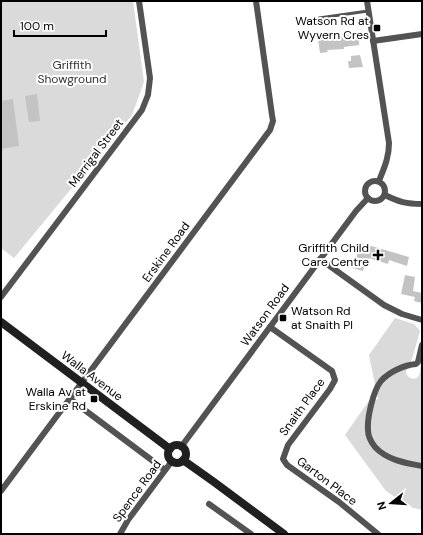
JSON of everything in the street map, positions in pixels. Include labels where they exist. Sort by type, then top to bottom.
[{"type":"street","name":"Merrigal Street","points":[[1,297],[142,110],[148,95],[150,78],[139,1]]},
{"type":"street","name":"Erskine Road","points":[[1,491],[270,130],[272,115],[256,1]]},
{"type":"street","points":[[367,1],[389,144],[387,162],[379,181]]},
{"type":"street","points":[[372,41],[422,34]]},
{"type":"street","points":[[379,181],[385,189],[385,195],[382,199],[372,201],[365,193],[365,188],[369,183],[379,181]]},
{"type":"street","points":[[385,195],[406,204],[422,204]]},
{"type":"street","name":"Watson Road","points":[[181,447],[356,211],[368,198]]},
{"type":"street","points":[[320,259],[384,306],[402,314],[422,320]]},
{"type":"street","name":"Walla Avenue","points":[[1,322],[170,449]]},
{"type":"street","name":"Snaith Place","points":[[270,327],[332,371],[334,380],[330,389],[288,445],[283,459]]},
{"type":"street","points":[[422,345],[418,362],[401,367],[384,377],[376,388],[368,417],[368,431],[370,440],[374,446],[388,457],[400,462],[422,466]]},
{"type":"street","points":[[70,399],[165,470]]},
{"type":"street","points":[[176,445],[181,447],[185,453],[183,460],[177,462],[172,461],[168,454],[170,449],[176,445]]},
{"type":"street","name":"Garton Place","points":[[283,459],[287,465],[339,502],[378,534]]},
{"type":"street","points":[[183,460],[284,534]]},
{"type":"street","name":"Spence Road","points":[[120,534],[128,520],[172,461]]},
{"type":"street","points":[[209,504],[251,534]]},
{"type":"lane","points":[[319,18],[368,11]]},
{"type":"green space","name":"Griffith Showground","points":[[1,1],[133,1],[144,82],[132,115],[14,258],[1,248]]},
{"type":"green space","points":[[395,318],[414,324],[420,331],[412,359],[406,372],[410,378],[414,379],[418,377],[422,352],[422,510],[410,507],[386,491],[345,435],[368,402],[378,399],[369,355]]},
{"type":"building","points":[[359,33],[359,45],[344,47],[344,49],[327,50],[328,52],[320,53],[318,39]]},
{"type":"building","points":[[360,55],[363,67],[349,68],[348,61],[351,61],[351,56]]},
{"type":"building","points":[[37,94],[40,121],[29,122],[25,96]]},
{"type":"building","points":[[13,99],[19,146],[1,149],[1,101]]},
{"type":"building","points":[[361,243],[409,257],[407,266],[389,260],[388,264],[369,258],[367,266],[365,265],[363,271],[353,268]]},
{"type":"building","points":[[405,275],[415,277],[413,291],[422,293],[422,303],[414,301],[415,297],[401,294]]},
{"type":"place","name":"Watson Rd at Wyvern Cres","points":[[377,28]]},
{"type":"place","name":"Griffith Child Care Centre","points":[[378,255]]},
{"type":"place","name":"Watson Rd at Snaith Pl","points":[[283,318]]},
{"type":"place","name":"Walla Av at Erskine Rd","points":[[94,399]]}]
